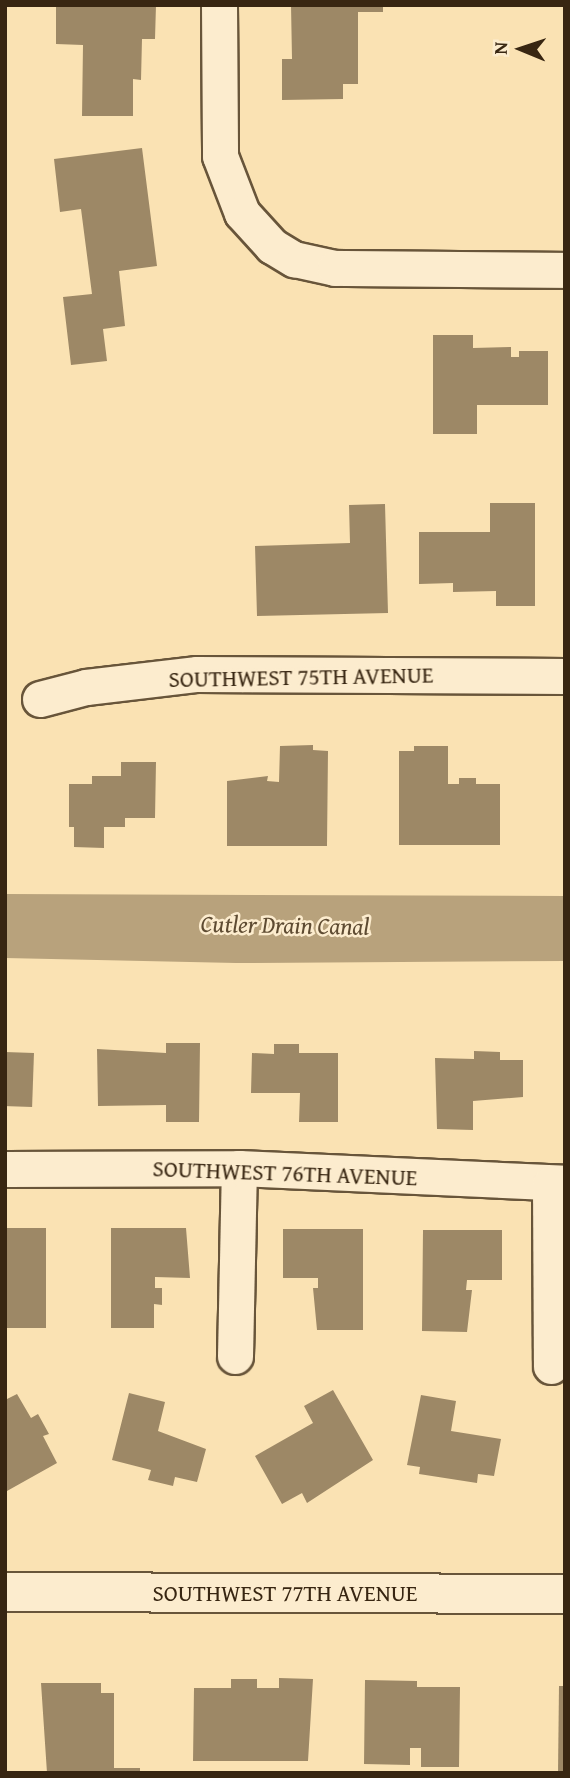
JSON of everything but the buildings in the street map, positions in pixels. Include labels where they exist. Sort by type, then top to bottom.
[{"type":"street","points":[[219,5],[220,156],[242,213],[272,247],[293,259],[335,268],[565,270]]},
{"type":"street","name":"SOUTHWEST 75TH AVENUE","points":[[40,699],[86,687],[197,674],[565,676]]},
{"type":"street","points":[[235,1356],[239,1168]]},
{"type":"street","name":"SOUTHWEST 76TH AVENUE","points":[[5,1169],[239,1168],[558,1183]]},
{"type":"street","points":[[551,1366],[558,1183]]},
{"type":"street","name":"SOUTHWEST 77TH AVENUE","points":[[5,1592],[565,1594]]},
{"type":"water","name":"Cutler Drain Canal","points":[[5,894],[565,896],[565,961],[236,963],[5,958]]}]
